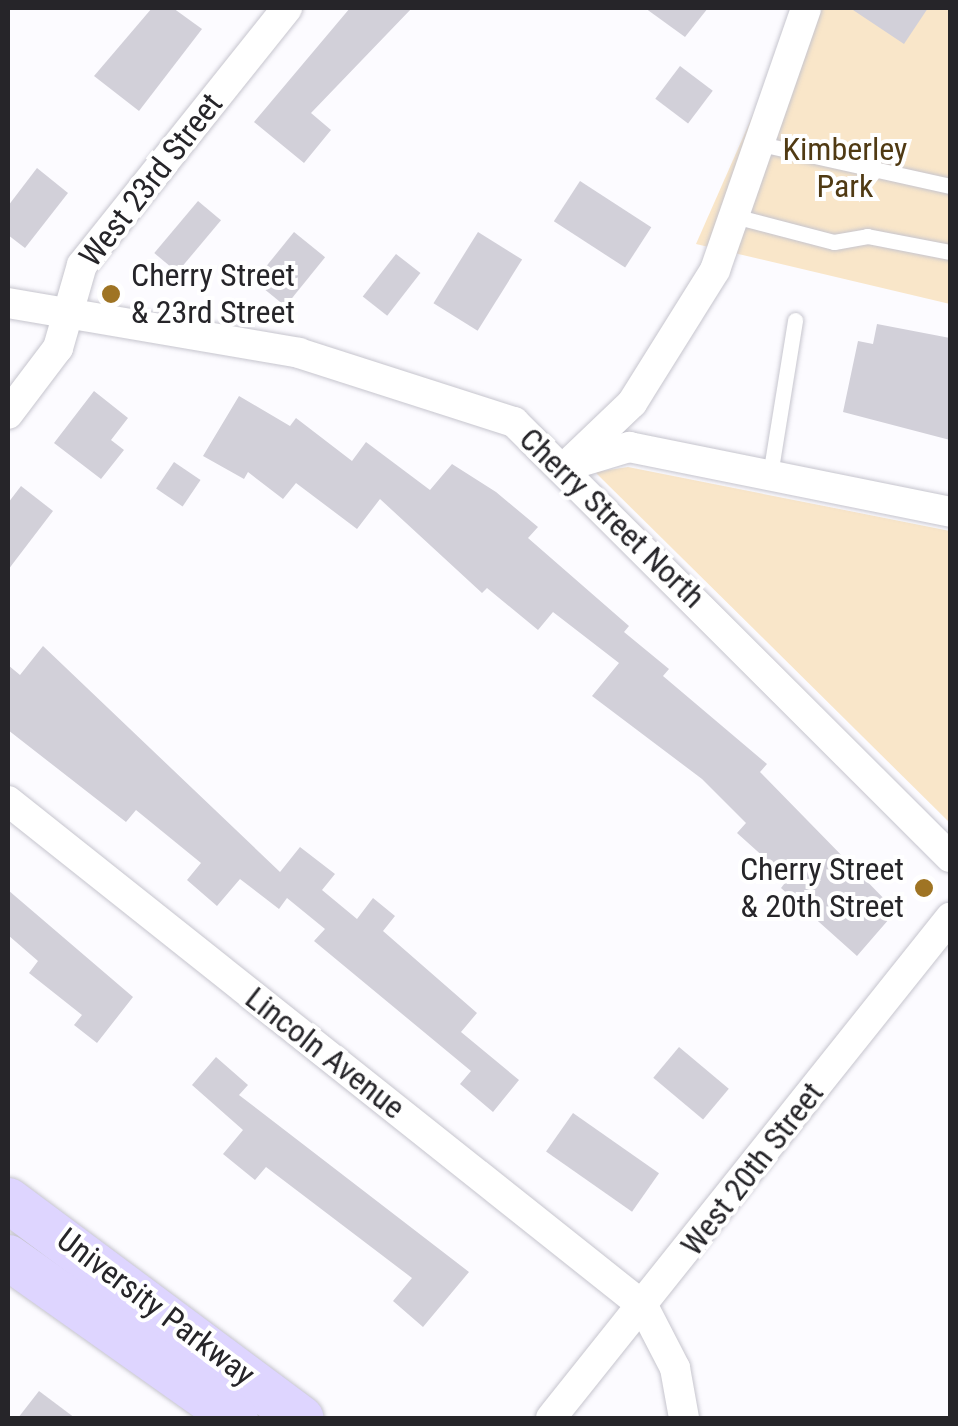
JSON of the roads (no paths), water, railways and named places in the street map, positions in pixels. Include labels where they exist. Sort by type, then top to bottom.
[{"type":"main road","name":"University Parkway","points":[[8,1200],[301,1418]]},
{"type":"main road","name":"University Parkway","points":[[8,1257],[235,1418]]},
{"type":"street","name":"West 23rd Street","points":[[8,414],[58,348],[62,313],[82,265],[287,8]]},
{"type":"street","points":[[565,467],[632,403],[670,349],[738,216],[765,146],[806,8]]},
{"type":"street","name":"Cherry Street North","points":[[8,302],[299,353],[453,397],[514,422],[565,467],[950,857]]},
{"type":"street","points":[[565,467],[629,447],[950,512]]},
{"type":"street","name":"Lincoln Avenue","points":[[8,801],[643,1306]]},
{"type":"street","name":"West 20th Street","points":[[551,1418],[950,918]]},
{"type":"street","points":[[643,1306],[676,1368],[684,1418]]},
{"type":"lane","points":[[765,146],[950,186]]},
{"type":"lane","points":[[738,216],[834,242],[867,236],[950,252]]},
{"type":"lane","points":[[770,476],[794,320]]},
{"type":"place","name":"Cherry Street & 23rd Street","points":[[111,294]]},
{"type":"place","name":"Cherry Street & 20th Street","points":[[924,888]]},
{"type":"park label","name":"Kimberley Park","points":[[845,168]]}]
